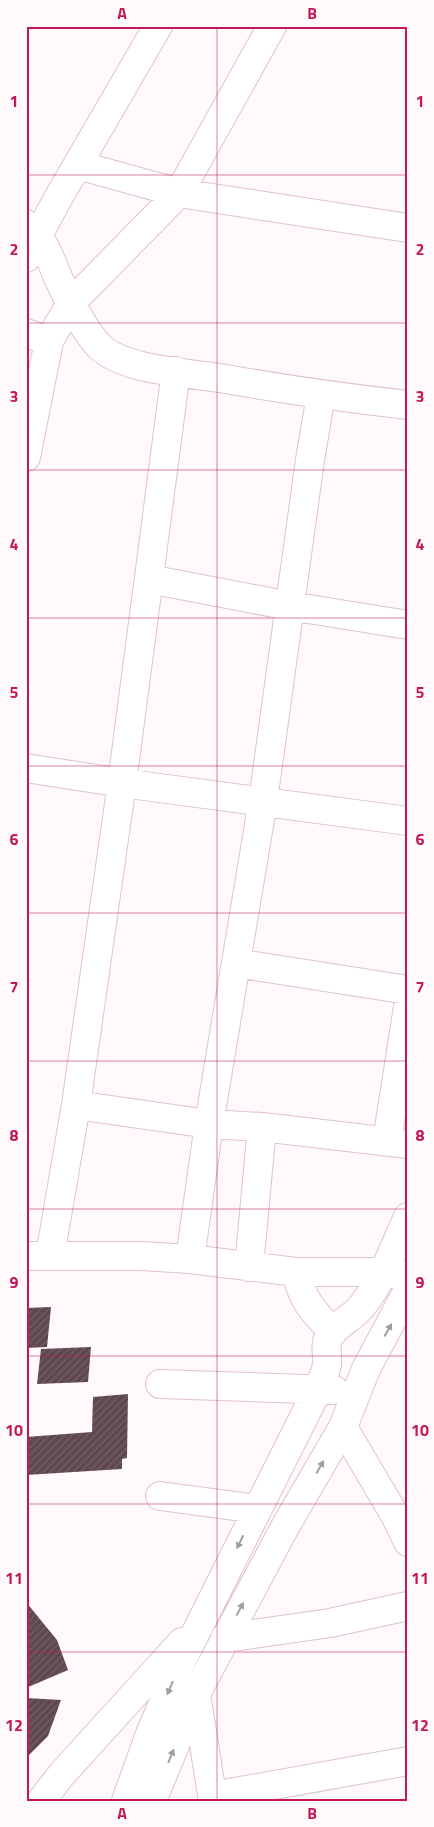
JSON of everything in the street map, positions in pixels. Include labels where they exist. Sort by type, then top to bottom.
[{"type":"street","points":[[158,26],[78,165],[30,239],[92,338],[105,351],[132,364],[321,395],[408,405]]},
{"type":"street","points":[[27,452],[38,337],[179,193],[272,26]]},
{"type":"street","points":[[78,165],[179,193],[408,228]]},
{"type":"street","points":[[176,371],[122,783],[76,1105],[38,1256],[142,1256],[190,1259],[296,1272],[396,1274]]},
{"type":"street","points":[[190,1259],[209,1124],[263,801],[321,395]]},
{"type":"street","points":[[149,579],[290,606],[408,625]]},
{"type":"street","points":[[26,768],[122,783],[408,821]]},
{"type":"street","points":[[236,963],[408,990]]},
{"type":"street","points":[[76,1105],[209,1124],[262,1127],[397,1143],[408,1007]]},
{"type":"street","points":[[248,1267],[262,1127]]},
{"type":"street","points":[[126,1801],[180,1664],[256,1509],[318,1389],[327,1366],[326,1345],[328,1339],[333,1332],[396,1274],[408,1217]]},
{"type":"street","points":[[296,1272],[300,1289],[309,1307],[333,1332]]},
{"type":"street","points":[[152,1801],[196,1694],[285,1526],[343,1427],[366,1369],[408,1290]]},
{"type":"street","points":[[160,1384],[358,1391]]},
{"type":"street","points":[[343,1427],[402,1508],[408,1542]]},
{"type":"street","points":[[160,1496],[256,1509]]},
{"type":"street","points":[[225,1638],[330,1623],[408,1606]]},
{"type":"street","points":[[41,1801],[62,1774],[204,1617]]},
{"type":"street","points":[[196,1694],[213,1799],[408,1761]]},
{"type":"building","points":[[51,1307],[47,1347],[26,1348],[26,1308]]},
{"type":"building","points":[[91,1347],[88,1382],[37,1384],[41,1349]]},
{"type":"building","points":[[128,1394],[127,1458],[122,1459],[122,1469],[26,1475],[26,1437],[92,1432],[93,1397]]},
{"type":"building","points":[[26,1602],[57,1640],[68,1670],[26,1688]]},
{"type":"building","points":[[26,1698],[61,1700],[48,1736],[26,1758]]}]
